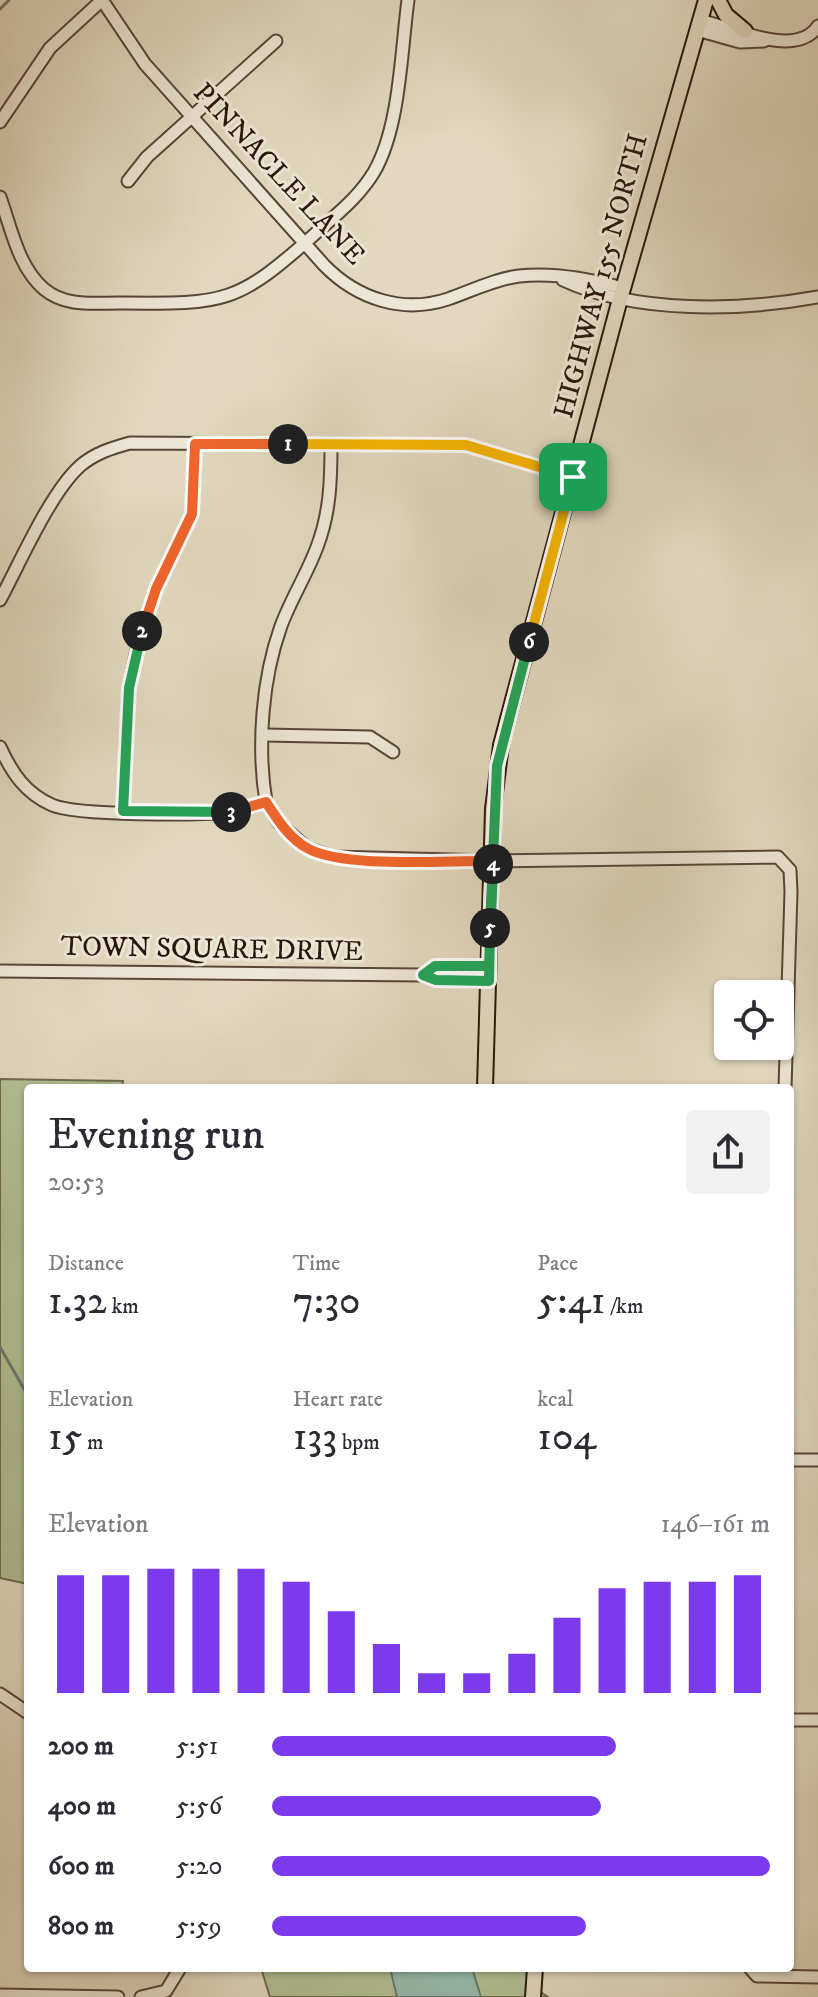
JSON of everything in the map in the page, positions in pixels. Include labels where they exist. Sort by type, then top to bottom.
[{"type":"main road","name":"HIGHWAY 155 NORTH","points":[[485,1084],[493,809],[501,745],[622,294],[706,0]]},
{"type":"main road","points":[[718,0],[726,15],[745,31]]},
{"type":"main road","points":[[533,1997],[535,1972]]},
{"type":"street","name":"PINNACLE LANE","points":[[102,0],[139,57],[305,243],[345,284],[370,297],[398,304],[440,301],[515,277],[557,277],[586,291],[735,306],[818,297]]},
{"type":"street","points":[[0,122],[50,48],[102,0]]},
{"type":"street","points":[[0,197],[30,275],[48,292],[79,303],[197,304],[226,298],[267,277],[305,243],[354,199],[381,159],[390,130],[408,0]]},
{"type":"street","points":[[699,25],[745,31],[772,40]]},
{"type":"street","points":[[699,25],[740,42],[803,41],[818,26]]},
{"type":"street","points":[[128,181],[147,157],[276,41]]},
{"type":"street","points":[[0,600],[62,487],[79,467],[102,451],[130,443],[466,445],[573,477]]},
{"type":"street","points":[[123,811],[129,688],[140,635],[156,589],[192,514],[195,444]]},
{"type":"street","points":[[331,445],[327,515],[317,548],[282,625],[269,671],[262,775],[266,802],[280,824],[307,848],[333,857],[493,861],[778,857],[790,870],[791,892],[785,1084]]},
{"type":"street","points":[[264,735],[370,737],[393,752]]},
{"type":"street","points":[[0,747],[14,776],[33,794],[54,806],[123,811],[233,812],[266,802]]},
{"type":"street","name":"TOWN SQUARE DRIVE","points":[[0,971],[423,975],[436,980],[489,974]]},
{"type":"street","points":[[794,1460],[818,1460]]},
{"type":"street","points":[[0,1694],[24,1710]]},
{"type":"street","points":[[794,1720],[818,1720]]},
{"type":"street","points":[[141,1997],[166,1991],[178,1972]]},
{"type":"street","points":[[754,1972],[757,1976],[818,1977]]},
{"type":"street","points":[[0,1995],[118,1997]]},
{"type":"shaded area","points":[[0,1079],[123,1081],[123,1084],[24,1084],[24,1583],[0,1578]]},
{"type":"shaded area","points":[[262,1972],[534,1972],[535,1988],[548,1997],[270,1997]]},
{"type":"shaded area","points":[[391,1972],[473,1972],[481,1997],[397,1997]]},
{"type":"waterway","points":[[0,9],[9,0]]},
{"type":"waterway","points":[[0,1347],[24,1389]]},
{"type":"route","points":[[573,477],[466,445],[195,444],[196,488],[192,514],[156,589],[140,635],[129,688],[123,811],[233,812],[266,802],[280,824],[307,848],[333,857],[493,861],[489,966],[435,966],[423,975],[436,980],[489,981],[493,861],[492,834],[497,766],[573,477]]}]
